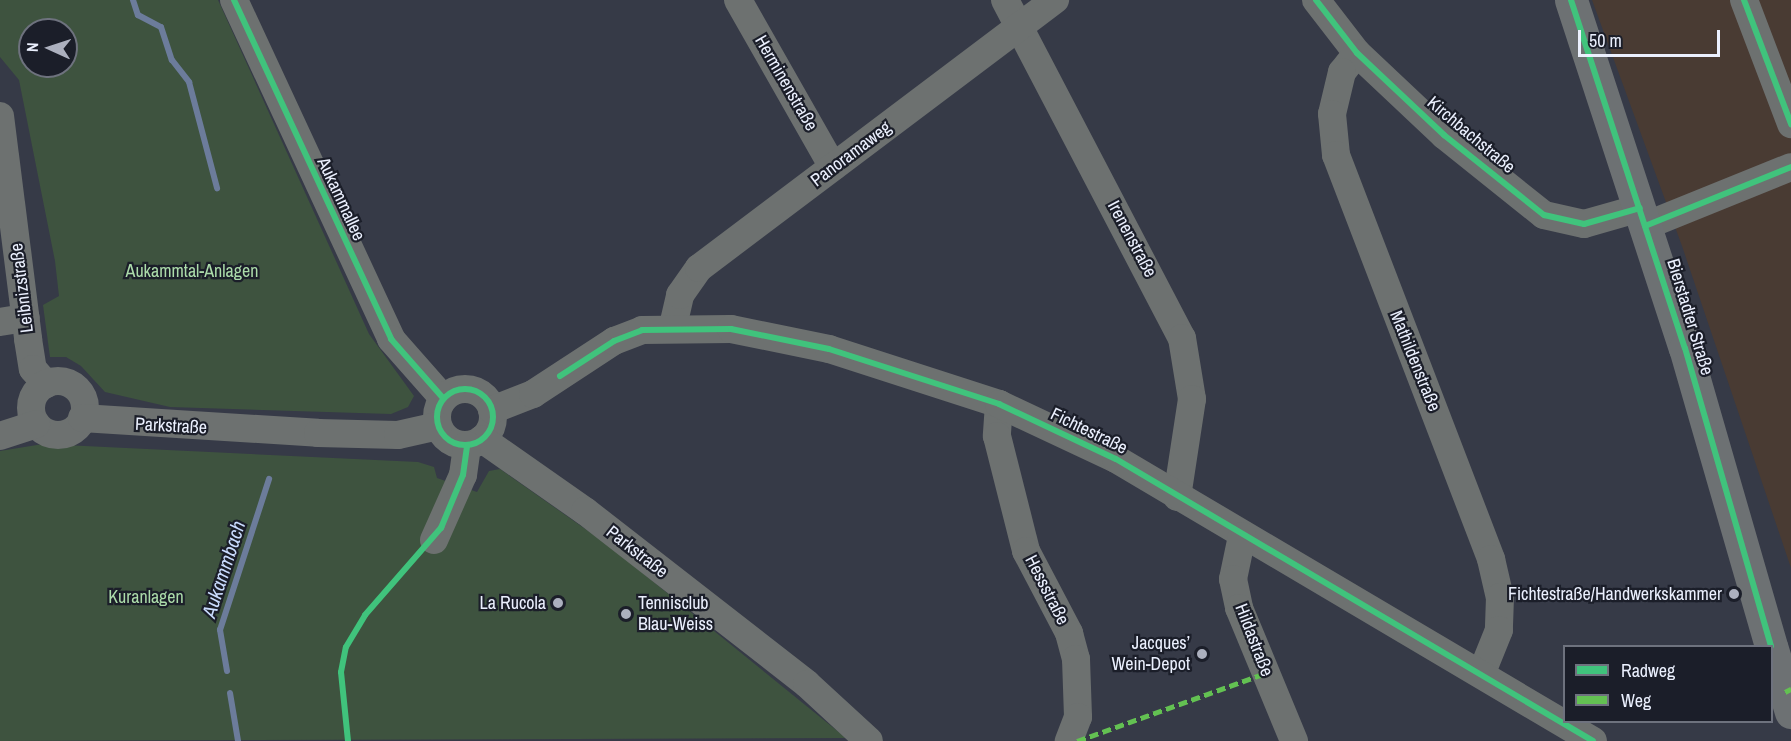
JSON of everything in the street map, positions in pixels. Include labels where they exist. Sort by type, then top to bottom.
[{"type":"main road","name":"Bierstadter Straße","points":[[1572,0],[1685,348],[1770,645]]},
{"type":"main road","name":"Bierstadter Straße","points":[[1685,348],[1745,501],[1791,640]]},
{"type":"main road","name":"Bierstadter Straße","points":[[1773,654],[1791,712]]},
{"type":"street","name":"Aukammallee","points":[[234,0],[391,339],[443,398]]},
{"type":"street","name":"Herminenstraße","points":[[738,0],[833,167]]},
{"type":"street","name":"Irenenstraße","points":[[1005,0],[1182,338],[1192,399],[1177,496]]},
{"type":"street","name":"Panoramaweg","points":[[674,326],[680,294],[699,268],[1021,28],[1055,0]]},
{"type":"street","name":"Kirchbachstraße","points":[[1316,0],[1358,53],[1444,135],[1544,215],[1584,224],[1643,217],[1791,167]]},
{"type":"street","points":[[1744,0],[1791,124]]},
{"type":"street","name":"Mathildenstraße","points":[[1358,53],[1342,72],[1332,114],[1336,155],[1491,559],[1500,597],[1499,630],[1482,672]]},
{"type":"street","name":"Leibnizstraße","points":[[0,116],[13,320],[33,369],[46,384]]},
{"type":"street","name":"Fichtestraße","points":[[492,410],[533,394],[614,341],[674,326],[731,329],[829,349],[999,404],[1116,459],[1242,536],[1482,672],[1563,722]]},
{"type":"street","points":[[61,382],[76,388],[84,402],[82,418],[65,434],[49,433],[36,424],[33,399],[46,384],[61,382]]},
{"type":"street","points":[[434,540],[474,442],[491,426],[492,410],[486,398],[468,388],[443,398],[438,426],[449,440],[474,442]]},
{"type":"street","name":"Hessstraße","points":[[999,404],[997,436],[1026,551],[1069,633],[1076,659],[1078,717],[1069,741]]},
{"type":"street","name":"Parkstraße","points":[[82,418],[318,433],[398,435],[438,426]]},
{"type":"street","points":[[0,436],[36,424]]},
{"type":"street","name":"Parkstraße","points":[[474,442],[585,512],[789,669],[869,741]]},
{"type":"street","name":"Hildastraße","points":[[1242,536],[1233,579],[1239,608],[1294,741]]},
{"type":"street","name":"Fichtestraße","points":[[1564,723],[1593,741]]},
{"type":"shaded area","points":[[1592,0],[1791,0],[1791,568],[1682,246]]},
{"type":"green space","name":"Aukammtal-Anlagen","points":[[0,0],[218,0],[369,334],[414,396],[408,407],[391,414],[170,407],[105,392],[81,366],[66,357],[50,357],[43,305],[59,296],[55,261],[19,80],[0,57]]},
{"type":"green space","name":"Kuranlagen","points":[[43,444],[418,462],[434,467],[437,478],[477,492],[489,471],[500,469],[608,545],[846,738],[0,741],[0,451]]},
{"type":"waterway","name":"Aukammbach","points":[[133,0],[138,15],[161,27],[172,60],[189,82],[217,188]]},
{"type":"waterway","name":"Aukammbach","points":[[227,671],[220,630],[269,479]]},
{"type":"waterway","name":"Aukammbach","points":[[230,693],[238,741]]},
{"type":"marked path","points":[[1077,741],[1266,673]]},
{"type":"marked path","points":[[1785,692],[1791,689]]},
{"type":"cycle path","points":[[234,0],[391,339],[443,398]]},
{"type":"cycle path","points":[[1316,0],[1357,53],[1444,135],[1544,215],[1584,224],[1640,208]]},
{"type":"cycle path","points":[[1571,0],[1685,348],[1771,645]]},
{"type":"cycle path","points":[[1744,0],[1791,124]]},
{"type":"cycle path","points":[[1645,226],[1791,167]]},
{"type":"cycle path","points":[[560,376],[614,341],[642,330],[731,329],[829,349],[999,404],[1116,459],[1593,741]]},
{"type":"cycle path","points":[[460,389],[470,389],[485,397],[491,406],[493,417],[491,428],[485,437],[470,445],[460,445],[449,440],[442,433],[437,422],[437,412],[442,401],[449,394],[460,389]]},
{"type":"cycle path","points":[[348,741],[341,672],[346,647],[365,615],[441,528],[463,475],[467,445]]},
{"type":"place","name":"Fichtestraße/Handwerkskammer","points":[[1734,594]]},
{"type":"place","name":"La Rucola","points":[[558,603]]},
{"type":"place","name":"Tennisclub Blau-Weiss","points":[[626,614]]},
{"type":"place","name":"Jacques’ Wein-Depot","points":[[1202,654]]}]
